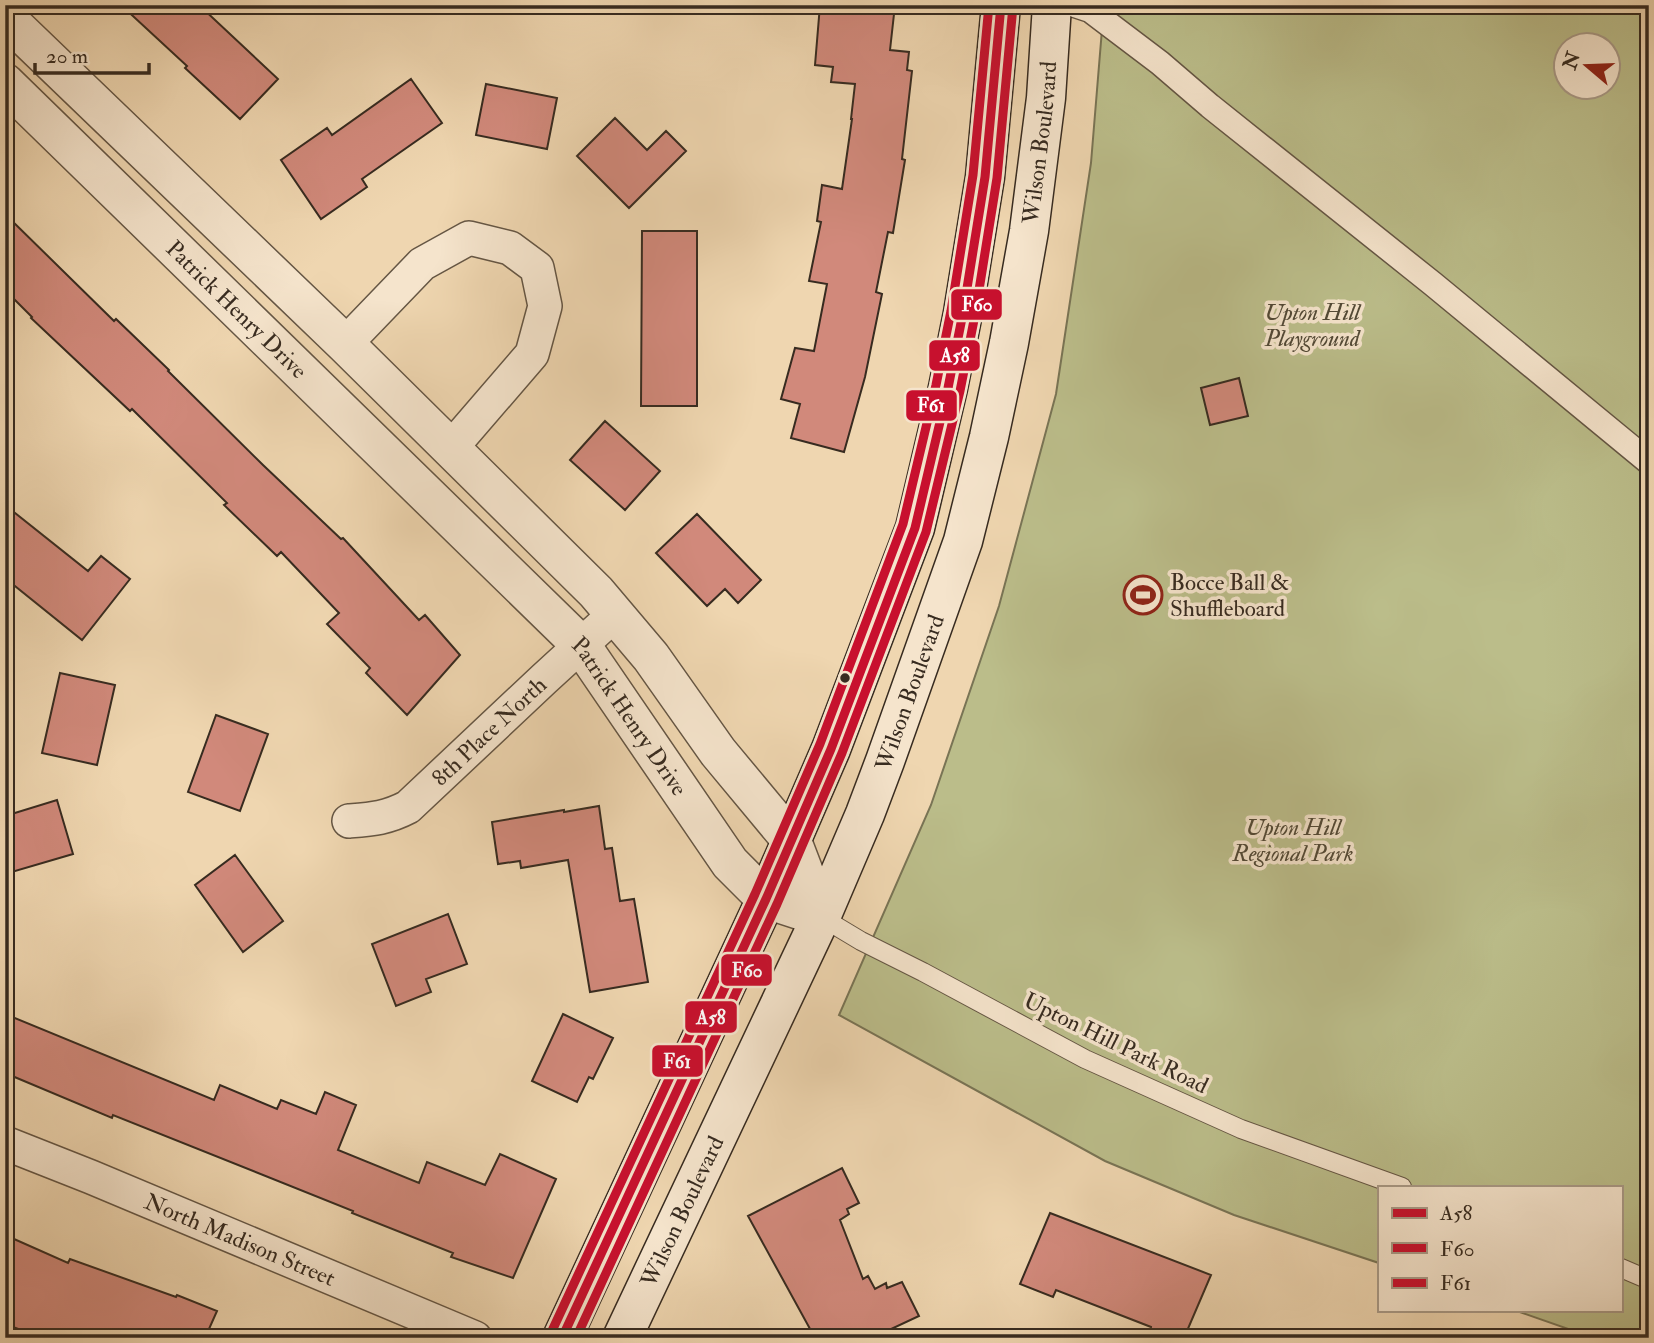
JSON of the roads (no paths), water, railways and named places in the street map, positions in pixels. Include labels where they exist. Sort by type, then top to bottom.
[{"type":"main road","points":[[562,1338],[792,841],[831,749],[915,528],[963,313],[985,177],[1001,5]]},
{"type":"main road","name":"Wilson Boulevard","points":[[622,1338],[821,917],[890,747],[963,541],[989,437],[1029,231],[1046,98],[1052,5]]},
{"type":"main road","points":[[5,17],[345,344],[578,574],[615,614],[718,752],[792,841],[821,917]]},
{"type":"main road","name":"Patrick Henry Drive","points":[[5,83],[581,645],[730,863],[766,899],[821,917]]},
{"type":"street","points":[[1075,5],[1090,9],[1160,63],[1649,462]]},
{"type":"street","points":[[345,344],[422,264],[468,238],[510,248],[537,268],[545,306],[532,354],[451,448]]},
{"type":"street","name":"8th Place North","points":[[349,821],[382,818],[408,807],[615,614]]},
{"type":"street","name":"North Madison Street","points":[[5,1143],[475,1338]]},
{"type":"lane","name":"Upton Hill Park Road","points":[[821,917],[1085,1059],[1241,1129],[1399,1186]]},
{"type":"lane","points":[[1622,1268],[1649,1280]]},
{"type":"place","name":"Bocce Ball & Shuffleboard","points":[[1143,595]]},
{"type":"park label","name":"Upton Hill Playground","points":[[1312,325]]},
{"type":"park label","name":"Upton Hill Regional Park","points":[[1293,840]]}]
